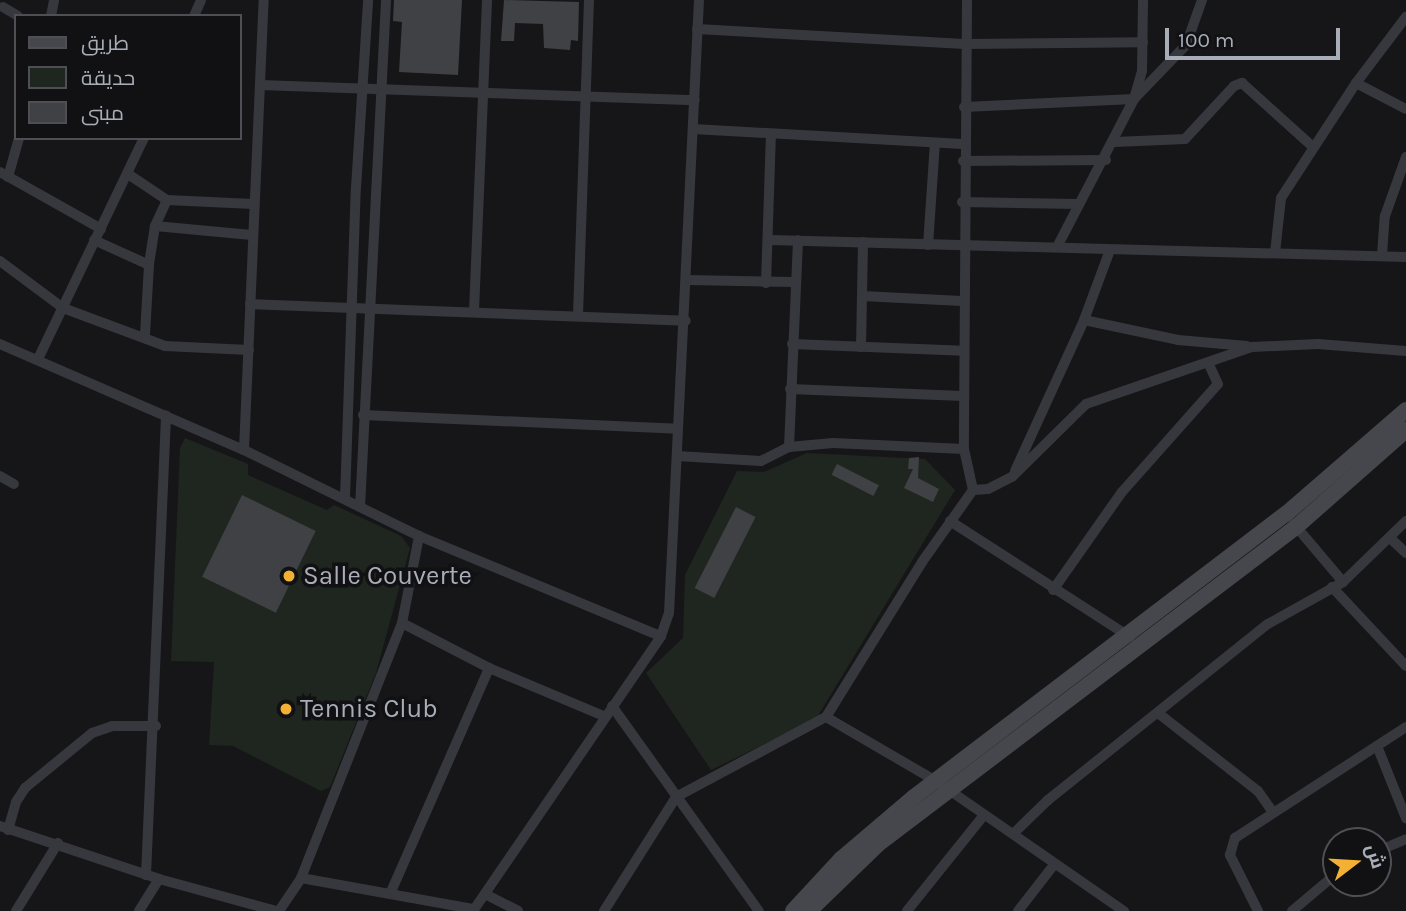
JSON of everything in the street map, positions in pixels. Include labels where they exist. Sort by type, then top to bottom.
[{"type":"street","points":[[244,450],[264,0]]},
{"type":"street","points":[[345,498],[351,309],[368,0]]},
{"type":"street","points":[[360,507],[368,309],[386,0]]},
{"type":"street","points":[[474,312],[486,0]]},
{"type":"street","points":[[578,315],[589,0]]},
{"type":"street","points":[[301,878],[473,910],[660,636],[669,613],[699,0]]},
{"type":"street","points":[[604,911],[676,797],[826,717],[950,521],[973,490],[964,449],[962,351],[962,202],[967,0]]},
{"type":"street","points":[[1058,247],[1079,204],[1106,160],[1134,99],[1143,42],[1143,0]]},
{"type":"street","points":[[964,107],[1134,99],[1186,45],[1202,0]]},
{"type":"street","points":[[3,7],[15,14]]},
{"type":"street","points":[[1275,253],[1278,205],[1312,147],[1406,17]]},
{"type":"street","points":[[698,29],[965,44],[1143,42]]},
{"type":"street","points":[[1115,142],[1185,138],[1234,86],[1242,83],[1312,147]]},
{"type":"street","points":[[1356,83],[1406,109]]},
{"type":"street","points":[[260,85],[695,100]]},
{"type":"street","points":[[693,130],[963,144]]},
{"type":"street","points":[[766,283],[770,240],[771,134]]},
{"type":"street","points":[[18,140],[4,174],[100,229]]},
{"type":"street","points":[[38,359],[143,140]]},
{"type":"street","points":[[928,245],[935,143]]},
{"type":"street","points":[[1382,255],[1385,216],[1406,157]]},
{"type":"street","points":[[963,161],[1106,160]]},
{"type":"street","points":[[128,174],[167,200],[254,204]]},
{"type":"street","points":[[145,335],[149,265],[155,226],[167,200]]},
{"type":"street","points":[[962,202],[1079,204]]},
{"type":"street","points":[[155,226],[252,235]]},
{"type":"street","points":[[94,240],[149,265]]},
{"type":"street","points":[[770,240],[1406,257]]},
{"type":"street","points":[[789,447],[794,282],[798,240]]},
{"type":"street","points":[[861,347],[863,242]]},
{"type":"street","points":[[1012,477],[1084,320],[1110,250]]},
{"type":"street","points":[[0,261],[63,308],[145,335],[174,348],[249,350]]},
{"type":"street","points":[[687,280],[794,282]]},
{"type":"street","points":[[862,296],[962,301]]},
{"type":"street","points":[[250,303],[685,321]]},
{"type":"street","points":[[1084,320],[1178,340],[1252,347],[1318,344],[1406,351]]},
{"type":"street","points":[[0,344],[244,450],[419,537],[660,636]]},
{"type":"street","points":[[792,344],[962,351]]},
{"type":"street","points":[[973,490],[988,489],[1012,477],[1086,404],[1252,347]]},
{"type":"street","points":[[1053,590],[1122,492],[1218,384],[1208,363]]},
{"type":"street","points":[[790,389],[963,396]]},
{"type":"street","points":[[809,911],[845,872],[942,785],[1127,634],[1291,520],[1406,410]]},
{"type":"street","points":[[146,875],[156,726],[166,415]]},
{"type":"street","points":[[363,415],[678,429]]},
{"type":"street","points":[[1036,422],[1061,427]]},
{"type":"street","points":[[793,911],[841,859],[1139,647],[1291,520],[1406,430]]},
{"type":"street","points":[[677,456],[761,461],[789,447],[833,443],[964,449]]},
{"type":"street","points":[[0,476],[14,484]]},
{"type":"street","points":[[1291,520],[1338,585],[1406,666]]},
{"type":"street","points":[[950,521],[1053,590],[1127,634],[1139,647]]},
{"type":"street","points":[[1013,834],[1048,800],[1268,624],[1338,585],[1406,521]]},
{"type":"street","points":[[156,726],[112,726],[92,733],[25,789],[4,828],[58,843],[159,879],[278,911],[301,878],[402,623],[419,537]]},
{"type":"street","points":[[1390,538],[1406,553]]},
{"type":"street","points":[[402,623],[489,668],[604,716]]},
{"type":"street","points":[[390,894],[489,668]]},
{"type":"street","points":[[612,706],[759,911]]},
{"type":"street","points":[[1158,713],[1258,791],[1272,811]]},
{"type":"street","points":[[826,717],[942,785],[1013,834],[1053,866],[1119,910]]},
{"type":"street","points":[[1258,911],[1229,850],[1235,838],[1272,811],[1406,727]]},
{"type":"street","points":[[1377,746],[1406,818]]},
{"type":"street","points":[[907,911],[984,815]]},
{"type":"street","points":[[16,911],[58,843]]},
{"type":"street","points":[[1018,911],[1053,866]]},
{"type":"street","points":[[139,911],[159,879]]},
{"type":"street","points":[[1292,911],[1322,886]]},
{"type":"street","points":[[485,894],[518,911]]},
{"type":"green space","name":"Salle Couverte","points":[[185,438],[248,464],[248,475],[327,510],[334,505],[401,536],[410,548],[376,673],[330,787],[321,791],[233,746],[209,745],[214,662],[171,661],[180,448]]},
{"type":"green space","points":[[807,453],[925,459],[955,490],[816,719],[711,770],[646,673],[683,638],[685,575],[737,471],[764,472]]},
{"type":"building","points":[[394,0],[462,0],[458,75],[399,72],[402,22],[393,21]]},
{"type":"building","points":[[504,0],[579,2],[578,41],[571,40],[570,50],[544,48],[543,24],[515,23],[514,41],[501,41]]},
{"type":"building","points":[[919,457],[918,478],[939,489],[933,502],[904,488],[913,469],[908,469],[909,458]]},
{"type":"building","points":[[837,464],[879,485],[873,496],[832,475]]},
{"type":"building","points":[[242,495],[316,531],[276,613],[202,577]]},
{"type":"building","points":[[736,507],[756,517],[714,598],[695,588]]},
{"type":"place","name":"Salle Couverte","points":[[289,576]]},
{"type":"place","name":"Tennis Club","points":[[286,709]]}]
